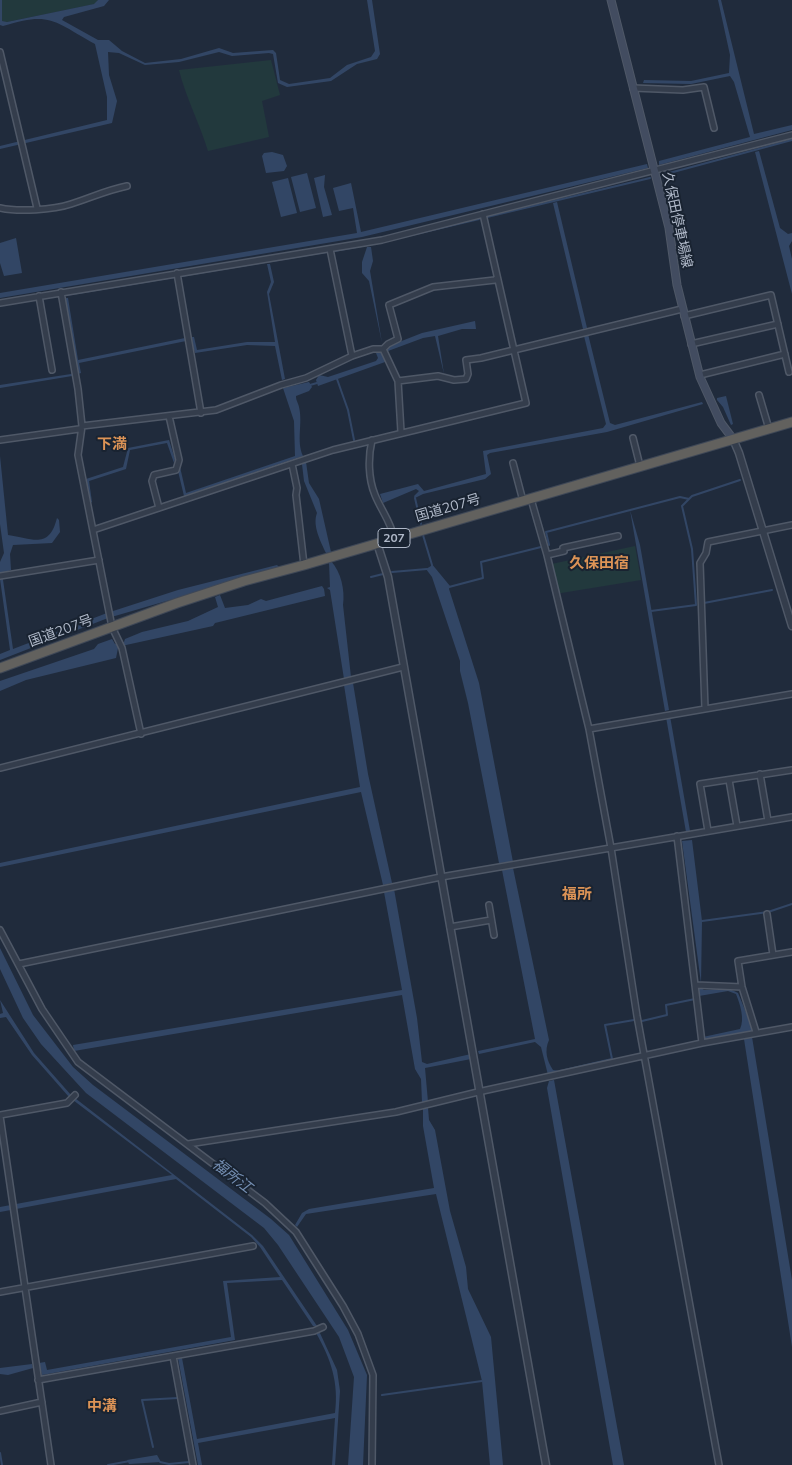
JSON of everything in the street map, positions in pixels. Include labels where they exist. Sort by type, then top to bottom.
[{"type":"highway","name":"国道207号","points":[[0,668],[112,624],[244,581],[792,422]]},
{"type":"main road","name":"久保田停車場線","points":[[611,0],[668,228],[683,312],[691,344],[700,375],[717,415],[733,439]]},
{"type":"street","points":[[0,52],[37,208]]},
{"type":"street","points":[[633,88],[683,90],[704,87],[714,128]]},
{"type":"street","points":[[0,303],[61,292],[177,276],[382,240],[654,172],[792,135]]},
{"type":"street","points":[[0,208],[10,210],[69,205],[102,191],[127,186]]},
{"type":"street","points":[[93,530],[292,464],[372,440],[526,403],[483,214]]},
{"type":"street","points":[[330,249],[352,356]]},
{"type":"street","points":[[177,276],[201,413]]},
{"type":"street","points":[[0,440],[201,413],[306,378],[352,356],[373,349],[383,349],[398,339],[389,305],[433,287],[495,280],[497,278]]},
{"type":"street","points":[[61,292],[81,428],[78,455],[112,624],[122,648],[141,734]]},
{"type":"street","points":[[398,381],[438,376],[454,380],[466,379],[468,374],[466,360],[586,332],[771,295],[789,372]]},
{"type":"street","points":[[38,296],[52,370]]},
{"type":"street","points":[[691,344],[778,324]]},
{"type":"street","points":[[383,349],[398,381],[401,432]]},
{"type":"street","points":[[700,375],[785,354]]},
{"type":"street","points":[[759,395],[769,429]]},
{"type":"street","points":[[158,508],[152,481],[154,475],[176,470],[179,460],[169,416]]},
{"type":"street","points":[[632,438],[640,466]]},
{"type":"street","points":[[733,439],[740,453],[792,626]]},
{"type":"street","points":[[372,440],[370,474],[374,494],[392,527],[394,538]]},
{"type":"street","points":[[513,463],[547,555],[589,728],[611,848],[637,1016],[646,1056],[719,1465]]},
{"type":"street","points":[[292,464],[297,488],[296,495],[304,565]]},
{"type":"street","points":[[705,709],[700,562],[706,553],[708,542],[792,524]]},
{"type":"street","points":[[547,555],[564,551],[563,548],[618,536]]},
{"type":"street","points":[[377,543],[388,576],[450,927],[474,1051],[478,1092],[546,1465]]},
{"type":"street","points":[[2,576],[99,560]]},
{"type":"street","points":[[0,768],[403,667]]},
{"type":"street","points":[[589,728],[792,694]]},
{"type":"street","points":[[708,831],[700,784],[792,770]]},
{"type":"street","points":[[760,774],[768,821]]},
{"type":"street","points":[[729,780],[737,826]]},
{"type":"street","points":[[18,964],[441,877],[792,817]]},
{"type":"street","points":[[677,836],[702,1043]]},
{"type":"street","points":[[488,905],[494,935]]},
{"type":"street","points":[[767,914],[774,955]]},
{"type":"street","points":[[450,927],[491,920]]},
{"type":"street","points":[[0,930],[42,1009],[78,1062],[265,1203],[296,1232],[343,1306],[358,1334],[373,1375],[372,1465]]},
{"type":"street","points":[[756,1032],[742,988],[738,961],[792,952]]},
{"type":"street","points":[[696,985],[742,988]]},
{"type":"street","points":[[188,1144],[396,1112],[702,1043],[792,1027]]},
{"type":"street","points":[[51,1465],[0,1116],[67,1103],[75,1095]]},
{"type":"street","points":[[0,1292],[253,1246]]},
{"type":"street","points":[[38,1380],[314,1331],[323,1327]]},
{"type":"street","points":[[173,1356],[194,1465]]},
{"type":"street","points":[[0,1410],[42,1402]]},
{"type":"green space","points":[[2,0],[98,0],[95,4],[7,22],[2,21]]},
{"type":"green space","points":[[271,60],[280,95],[262,101],[269,137],[208,151],[179,70]]},
{"type":"green space","points":[[635,546],[641,580],[555,594],[547,565]]},
{"type":"water","points":[[0,0],[2,0],[2,21],[7,22],[94,4],[98,0],[109,0],[104,6],[64,17],[62,20],[98,40],[109,40],[122,51],[145,63],[181,59],[219,48],[233,53],[273,50],[276,53],[280,80],[289,84],[330,78],[347,65],[371,57],[375,51],[367,0],[372,0],[380,54],[377,59],[357,64],[331,81],[287,87],[278,83],[273,54],[269,53],[232,56],[219,52],[179,62],[145,65],[119,53],[108,52],[109,75],[117,101],[112,123],[0,149],[0,146],[107,120],[107,97],[95,44],[60,24],[42,19],[31,19],[3,26],[0,25]]},
{"type":"water","points":[[718,0],[721,0],[754,134],[792,125],[792,130],[659,165],[659,161],[750,137],[734,82],[730,76],[691,84],[643,83],[644,80],[691,81],[729,73],[730,55]]},
{"type":"water","points":[[759,151],[780,228],[788,234],[792,233],[792,241],[789,246],[792,259],[792,294],[755,152]]},
{"type":"water","points":[[272,152],[283,155],[287,166],[284,171],[266,173],[262,156],[264,153]]},
{"type":"water","points":[[647,164],[648,168],[362,237],[0,298],[0,293],[357,233],[353,208],[339,211],[333,188],[351,183],[361,232]]},
{"type":"water","points":[[307,173],[316,208],[300,212],[291,177]]},
{"type":"water","points":[[325,175],[324,187],[332,215],[323,217],[314,178]]},
{"type":"water","points":[[288,178],[297,213],[281,217],[272,182]]},
{"type":"water","points":[[557,202],[587,328],[583,329],[553,203]]},
{"type":"water","points":[[16,238],[22,273],[4,276],[0,263],[0,243]]},
{"type":"water","points":[[367,247],[371,247],[373,261],[370,271],[382,343],[369,281],[362,273],[362,262]]},
{"type":"water","points":[[267,264],[270,264],[274,282],[269,294],[285,379],[282,380],[275,346],[247,345],[195,353],[190,337],[194,337],[197,350],[247,342],[275,342],[267,292],[271,282]]},
{"type":"water","points":[[65,298],[68,298],[78,360],[185,338],[186,341],[79,363],[81,373],[72,376],[0,388],[0,385],[71,374],[77,371]]},
{"type":"water","points":[[475,321],[476,329],[462,329],[438,336],[444,374],[435,336],[423,338],[388,351],[387,349],[389,346],[422,333]]},
{"type":"water","points":[[588,334],[610,423],[615,425],[702,402],[703,404],[607,432],[490,453],[487,455],[491,474],[485,479],[423,494],[415,498],[414,496],[419,491],[416,489],[383,503],[380,494],[418,484],[424,491],[486,474],[483,451],[603,428],[606,424],[584,336]]},
{"type":"water","points":[[380,352],[384,356],[385,362],[318,386],[316,380],[319,375],[328,377],[376,361],[378,358],[376,353]]},
{"type":"water","points":[[309,382],[312,387],[309,391],[296,396],[300,413],[300,444],[303,456],[184,496],[178,471],[180,467],[186,493],[295,456],[294,421],[283,388]]},
{"type":"water","points":[[726,396],[733,424],[731,425],[723,407],[717,400],[717,398]]},
{"type":"water","points":[[169,440],[175,459],[174,463],[167,443],[130,450],[126,469],[89,481],[92,502],[90,503],[86,479],[123,467],[128,448]]},
{"type":"water","points":[[0,456],[8,535],[33,540],[45,538],[54,528],[57,518],[59,520],[60,532],[52,543],[13,545],[10,554],[11,570],[2,573],[13,649],[107,613],[178,590],[277,565],[280,568],[108,618],[0,660],[0,654],[10,650],[0,579],[0,562],[4,553],[0,524]]},
{"type":"water","points":[[306,462],[309,483],[319,499],[331,552],[326,553],[318,534],[317,513],[304,481],[302,464]]},
{"type":"water","points":[[630,510],[640,545],[669,710],[665,711]]},
{"type":"water","points":[[331,561],[340,576],[343,587],[343,605],[351,677],[344,679],[330,590],[327,588],[330,587],[329,562]]},
{"type":"water","points":[[431,563],[450,586],[449,589],[479,683],[513,862],[499,863],[460,671],[460,661],[432,577],[426,569],[431,566]]},
{"type":"water","points":[[322,586],[325,596],[215,623],[213,626],[126,645],[118,648],[116,658],[26,680],[0,691],[0,681],[94,649],[98,644],[112,639],[115,644],[124,642],[125,639],[142,632],[188,621],[218,607],[215,597],[220,595],[225,608],[248,605],[261,599],[266,601]]},
{"type":"water","points":[[353,683],[368,774],[392,883],[383,885],[361,792],[0,867],[0,863],[360,787],[344,685]]},
{"type":"water","points":[[670,716],[690,831],[686,832],[666,717]]},
{"type":"water","points":[[692,840],[702,921],[701,983],[682,841]]},
{"type":"water","points":[[513,868],[549,1040],[547,1056],[553,1070],[560,1071],[548,1075],[541,1047],[535,1042],[479,1054],[478,1051],[535,1039],[502,870]]},
{"type":"water","points":[[394,889],[417,1018],[422,1062],[427,1064],[471,1054],[471,1059],[425,1068],[428,1102],[422,1102],[421,1079],[415,1069],[402,995],[74,1051],[73,1045],[402,990],[384,892]]},
{"type":"water","points":[[0,948],[33,1015],[73,1067],[93,1085],[271,1219],[289,1235],[348,1330],[367,1375],[363,1465],[348,1465],[354,1377],[339,1337],[278,1245],[264,1228],[86,1093],[41,1044],[23,1018],[0,969]]},
{"type":"water","points":[[699,987],[704,990],[730,989],[738,993],[753,1029],[751,1032],[703,1039],[703,1037],[740,1029],[742,1016],[736,994],[728,991],[699,996]]},
{"type":"water","points":[[0,1000],[34,1053],[71,1095],[252,1235],[263,1246],[317,1326],[313,1326],[282,1280],[227,1283],[235,1340],[42,1375],[39,1363],[45,1362],[47,1370],[231,1337],[223,1281],[280,1277],[251,1237],[176,1179],[0,1212],[0,1207],[172,1175],[69,1097],[32,1055],[6,1017],[0,1018],[0,1014],[3,1013]]},
{"type":"water","points":[[752,1037],[792,1280],[792,1347],[744,1039]]},
{"type":"water","points":[[554,1080],[624,1465],[613,1465],[547,1088],[549,1081]]},
{"type":"water","points":[[428,1108],[429,1120],[435,1130],[450,1211],[466,1267],[468,1289],[491,1337],[503,1465],[490,1465],[482,1381],[436,1194],[306,1214],[297,1227],[295,1225],[302,1213],[309,1209],[434,1188],[423,1126],[423,1109]]},
{"type":"water","points":[[319,1331],[337,1370],[340,1391],[335,1465],[332,1465],[335,1418],[198,1443],[202,1465],[198,1465],[178,1358],[182,1358],[197,1439],[335,1413],[335,1381],[330,1362],[316,1333]]},
{"type":"water","points":[[32,1364],[33,1368],[8,1375],[0,1374],[0,1368]]},
{"type":"water","points":[[157,1455],[161,1462],[129,1464],[127,1460]]},
{"type":"waterway","points":[[662,175],[792,140]]},
{"type":"waterway","points":[[487,217],[650,178]]},
{"type":"waterway","points":[[403,237],[479,219]]},
{"type":"waterway","points":[[334,251],[379,243]]},
{"type":"waterway","points":[[66,295],[326,252]]},
{"type":"waterway","points":[[337,379],[348,410],[354,440]]},
{"type":"waterway","points":[[310,385],[317,383]]},
{"type":"waterway","points":[[651,611],[696,605],[692,549],[682,506],[692,496],[740,480]]},
{"type":"waterway","points":[[549,545],[546,532],[680,497],[689,499]]},
{"type":"waterway","points":[[415,498],[421,524]]},
{"type":"waterway","points":[[423,535],[432,565]]},
{"type":"waterway","points":[[449,587],[483,578],[481,562],[541,547]]},
{"type":"waterway","points":[[392,572],[427,569]]},
{"type":"waterway","points":[[371,577],[383,574]]},
{"type":"waterway","points":[[704,603],[772,590]]},
{"type":"waterway","points":[[702,921],[768,912],[792,904]]},
{"type":"waterway","points":[[642,1021],[667,1015],[666,1005],[695,999]]},
{"type":"waterway","points":[[560,1071],[612,1059],[605,1025],[634,1020]]},
{"type":"waterway","points":[[382,1395],[482,1381]]},
{"type":"waterway","points":[[153,1447],[142,1400],[178,1398]]},
{"type":"waterway","points":[[0,1453],[2,1465]]},
{"type":"waterway","points":[[108,1465],[130,1461]]},
{"type":"waterway","points":[[160,1462],[169,1464],[189,1462]]},
{"type":"district","name":"下満","points":[[112,444]]},
{"type":"district","name":"久保田宿","points":[[599,563]]},
{"type":"district","name":"福所","points":[[577,894]]},
{"type":"district","name":"中溝","points":[[102,1406]]},
{"type":"water label","name":"福所江","points":[[232,1176]]}]
